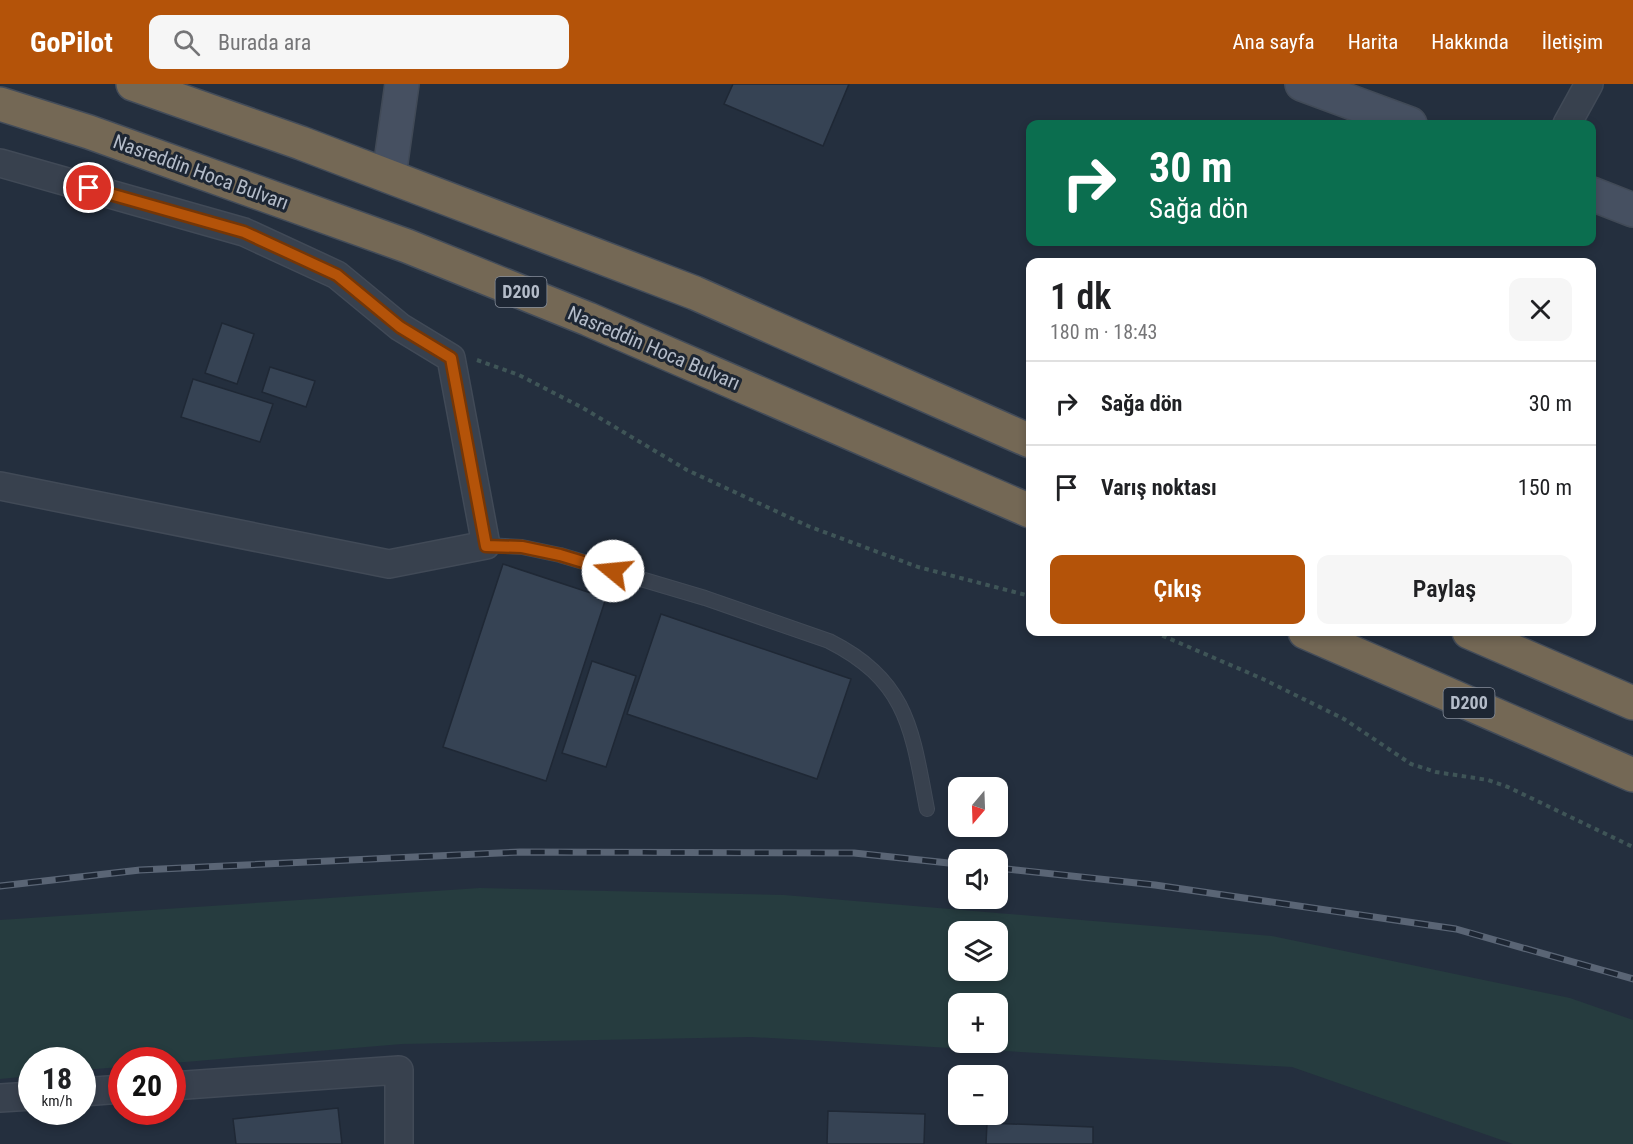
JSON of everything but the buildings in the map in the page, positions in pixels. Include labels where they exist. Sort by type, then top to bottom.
[{"type":"highway","points":[[133,84],[389,176],[695,293],[1026,439]]},
{"type":"highway","name":"Nasreddin Hoca Bulvarı","points":[[0,104],[100,136],[408,246],[588,319],[1026,510]]},
{"type":"highway","name":"D200","points":[[1314,636],[1633,775]]},
{"type":"highway","points":[[1478,636],[1633,703]]},
{"type":"street","points":[[389,176],[402,84]]},
{"type":"street","points":[[1302,84],[1399,120]]},
{"type":"street","points":[[1569,120],[1589,84]]},
{"type":"street","points":[[0,163],[244,232],[337,275],[400,327],[451,358],[486,546],[389,564],[0,486]]},
{"type":"street","points":[[1596,196],[1633,210]]},
{"type":"street","points":[[186,1085],[399,1070],[399,1144]]},
{"type":"street","points":[[0,1098],[18,1097]]},
{"type":"lane","points":[[486,546],[522,547],[560,555],[705,598],[829,641],[846,650],[877,674],[899,703],[913,735],[927,809]]},
{"type":"path","points":[[451,358],[482,360],[519,375],[583,408],[687,470],[808,526],[918,567],[1026,595]]},
{"type":"path","points":[[1163,636],[1263,679],[1344,719],[1412,764],[1436,772],[1488,780],[1508,787],[1633,847]]},
{"type":"green space","points":[[480,888],[784,895],[1272,936],[1570,998],[1633,1020],[1633,1144],[1513,1144],[1292,1067],[1008,1051],[1008,993],[948,993],[948,1048],[751,1037],[402,1044],[186,1062],[186,1047],[108,1047],[108,1068],[96,1069],[96,1047],[18,1047],[18,1077],[0,1079],[0,920]]},
{"type":"railway","points":[[0,886],[140,870],[520,852],[854,853],[948,863]]},
{"type":"railway","points":[[1008,869],[1155,885],[1456,929],[1633,979]]},
{"type":"route","points":[[89,188],[244,232],[337,275],[400,327],[451,358],[486,546],[522,547],[560,555],[613,571]]}]
